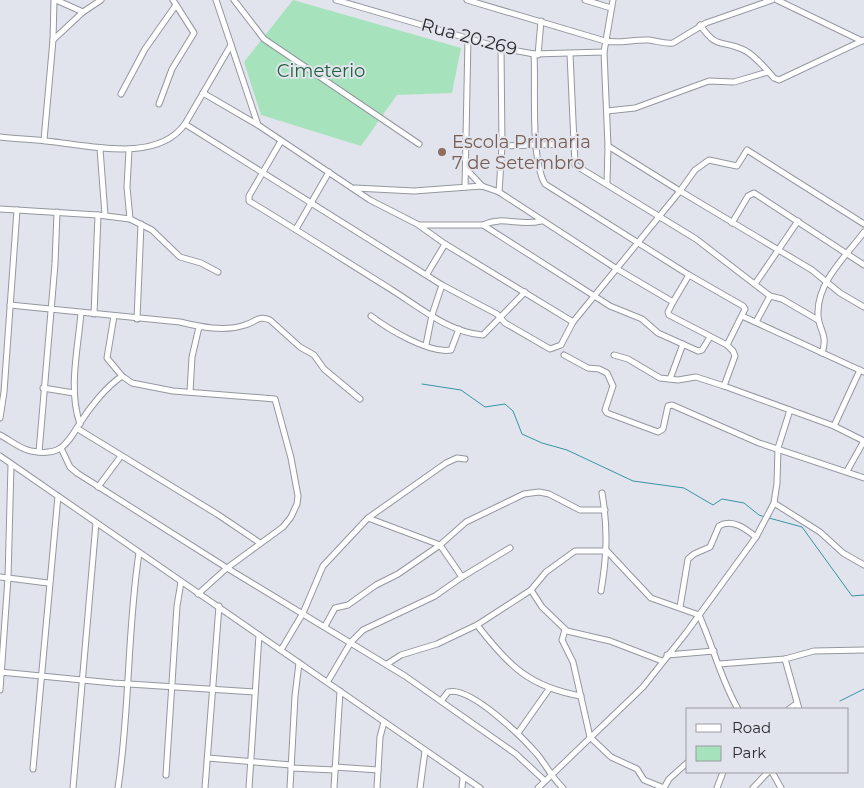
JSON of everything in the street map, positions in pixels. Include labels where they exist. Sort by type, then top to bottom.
[{"type":"street","points":[[44,140],[54,40],[55,0],[82,12]]},
{"type":"street","points":[[54,40],[82,12],[101,0]]},
{"type":"street","points":[[216,0],[258,125]]},
{"type":"street","points":[[234,0],[264,39],[419,144]]},
{"type":"street","name":"Rua 20.269","points":[[336,0],[501,48],[536,55],[604,52]]},
{"type":"street","points":[[467,0],[605,41],[618,43],[650,40],[673,43],[700,26],[772,0]]},
{"type":"street","points":[[585,0],[612,8]]},
{"type":"street","points":[[607,183],[608,146],[604,52],[613,0]]},
{"type":"street","points":[[777,0],[863,41]]},
{"type":"street","points":[[121,94],[144,49],[174,3],[194,32],[172,69],[159,104]]},
{"type":"street","points":[[541,22],[536,55],[537,145],[541,177],[545,184],[743,306],[745,309],[727,346]]},
{"type":"street","points":[[700,26],[710,39],[722,45],[746,51],[779,80],[863,41]]},
{"type":"street","points":[[465,187],[468,38]]},
{"type":"street","points":[[0,137],[44,140],[100,149],[129,150],[173,137],[185,124],[232,45]]},
{"type":"street","points":[[499,192],[502,146],[501,48]]},
{"type":"street","points":[[570,54],[573,144],[576,167],[607,183],[657,217],[696,239],[770,296],[782,299],[818,320]]},
{"type":"street","points":[[607,111],[635,108],[709,81],[734,82],[768,72]]},
{"type":"street","points":[[203,93],[258,125],[355,188],[370,200],[417,224],[445,244],[573,322]]},
{"type":"street","points":[[185,124],[442,285],[502,318],[505,323],[550,349],[562,345],[573,322],[695,170],[710,160],[737,166],[747,150],[864,224]]},
{"type":"street","points":[[281,141],[248,196],[249,202],[296,229],[432,315],[459,329],[483,336],[525,292]]},
{"type":"street","points":[[502,146],[573,144]]},
{"type":"street","points":[[608,146],[827,281],[840,293],[864,307]]},
{"type":"street","points":[[100,149],[104,215]]},
{"type":"street","points":[[129,150],[127,187],[130,219]]},
{"type":"street","points":[[466,168],[482,186]]},
{"type":"street","points":[[296,229],[329,172]]},
{"type":"street","points":[[355,188],[414,191],[482,186],[499,192],[541,221],[673,302]]},
{"type":"street","points":[[732,223],[748,196],[754,193],[864,265]]},
{"type":"street","points":[[0,209],[104,215],[130,219],[141,224],[167,242],[180,257],[201,263],[218,272]]},
{"type":"street","points":[[0,418],[17,210]]},
{"type":"street","points":[[39,452],[57,212]]},
{"type":"street","points":[[94,314],[98,215]]},
{"type":"street","points":[[482,225],[500,219],[524,224],[541,221]]},
{"type":"street","points":[[755,284],[798,221]]},
{"type":"street","points":[[417,224],[434,226],[467,223],[482,225],[610,306],[645,320],[658,333],[700,351],[710,337]]},
{"type":"street","points":[[137,319],[141,224]]},
{"type":"street","points":[[822,353],[826,338],[818,320],[820,296],[827,281],[864,232]]},
{"type":"street","points":[[427,274],[445,244]]},
{"type":"street","points":[[689,274],[668,312],[669,315],[733,351],[735,356],[724,386]]},
{"type":"street","points":[[426,345],[432,315],[442,285]]},
{"type":"street","points":[[756,322],[770,296]]},
{"type":"street","points":[[10,305],[180,322],[198,327],[244,326],[260,317],[270,320],[300,347],[314,355],[324,369],[360,399]]},
{"type":"street","points":[[81,313],[74,393],[79,427],[260,543]]},
{"type":"street","points":[[114,316],[107,355],[122,376],[132,383],[190,392],[249,398],[271,398],[276,402],[292,458],[298,500],[287,524],[227,568],[198,594]]},
{"type":"street","points":[[371,316],[390,330],[438,350],[451,350],[459,329]]},
{"type":"street","points":[[742,316],[862,371],[834,426]]},
{"type":"street","points":[[190,392],[192,357],[198,327]]},
{"type":"street","points":[[670,379],[683,344]]},
{"type":"street","points":[[614,354],[628,359],[657,377],[684,380],[696,377],[834,426],[864,441],[847,471]]},
{"type":"street","points":[[564,355],[588,368],[599,369],[607,373],[613,386],[605,410],[607,413],[658,432],[663,429],[668,406],[672,405],[740,436],[864,478]]},
{"type":"street","points":[[0,435],[30,451],[39,452],[61,448],[68,443],[109,386],[122,376]]},
{"type":"street","points":[[43,388],[74,393]]},
{"type":"street","points":[[538,788],[643,687],[756,537],[774,503],[777,483],[778,448],[790,410]]},
{"type":"street","points":[[61,448],[70,468],[227,568],[386,664],[516,754],[545,781]]},
{"type":"street","points":[[0,456],[138,553],[328,681],[480,788]]},
{"type":"street","points":[[98,487],[122,456]]},
{"type":"street","points":[[281,650],[303,613],[323,566],[368,518],[446,463],[457,458],[465,459]]},
{"type":"street","points":[[0,690],[8,578],[11,465]]},
{"type":"street","points":[[325,626],[335,608],[354,602],[440,545],[466,522],[524,494],[540,492],[549,494],[580,510],[605,510]]},
{"type":"street","points":[[601,591],[608,551],[602,494]]},
{"type":"street","points":[[32,769],[48,583],[58,496]]},
{"type":"street","points":[[774,503],[820,532],[843,553],[864,565]]},
{"type":"street","points":[[368,518],[440,545],[462,577]]},
{"type":"street","points":[[73,788],[84,679],[96,523]]},
{"type":"street","points":[[680,607],[688,559],[694,554],[710,547],[719,526],[736,524],[746,528],[756,537]]},
{"type":"street","points":[[328,681],[351,642],[363,630],[435,596],[510,548]]},
{"type":"street","points":[[386,664],[401,655],[437,644],[477,625],[531,590],[546,572],[575,552],[580,550],[608,551],[651,598],[699,615],[719,664],[726,690],[737,708]]},
{"type":"street","points":[[118,788],[128,683],[132,596],[138,553]]},
{"type":"street","points":[[0,577],[48,583]]},
{"type":"street","points":[[166,775],[171,685],[181,582]]},
{"type":"street","points":[[531,590],[540,605],[565,630],[610,641],[662,661]]},
{"type":"street","points":[[205,788],[219,606]]},
{"type":"street","points":[[477,625],[508,663],[548,689],[581,696]]},
{"type":"street","points":[[565,630],[562,640],[573,662],[590,737],[604,751],[637,769],[644,780],[654,786],[664,788],[669,779],[686,764]]},
{"type":"street","points":[[249,788],[259,635]]},
{"type":"street","points":[[719,664],[785,659],[814,652],[864,650]]},
{"type":"street","points":[[667,656],[714,651]]},
{"type":"street","points":[[785,659],[797,706]]},
{"type":"street","points":[[290,788],[299,662]]},
{"type":"street","points":[[1,672],[255,692]]},
{"type":"street","points":[[518,733],[548,689]]},
{"type":"street","points":[[334,788],[340,691]]},
{"type":"street","points":[[441,701],[448,692],[457,691],[488,709],[518,733],[563,788]]},
{"type":"street","points":[[377,788],[380,737],[384,722]]},
{"type":"street","points":[[420,788],[425,751]]},
{"type":"street","points":[[208,758],[291,766],[378,770]]},
{"type":"street","points":[[717,788],[723,773]]},
{"type":"street","points":[[753,788],[767,773]]},
{"type":"street","points":[[773,773],[781,788]]},
{"type":"street","points":[[462,788],[463,777]]},
{"type":"green space","name":"Cimeterio","points":[[293,0],[461,48],[452,93],[397,95],[361,146],[261,115],[244,62]]},
{"type":"waterway","points":[[422,384],[461,390],[485,407],[505,404],[513,411],[522,434],[542,443],[567,450],[633,481],[684,488],[713,505],[722,499],[744,503],[759,515],[765,517]]},
{"type":"waterway","points":[[769,518],[802,527],[852,596],[864,595]]},
{"type":"waterway","points":[[840,701],[864,689]]},
{"type":"place","name":"Escola Primaria 7 de Setembro","points":[[442,152]]}]
